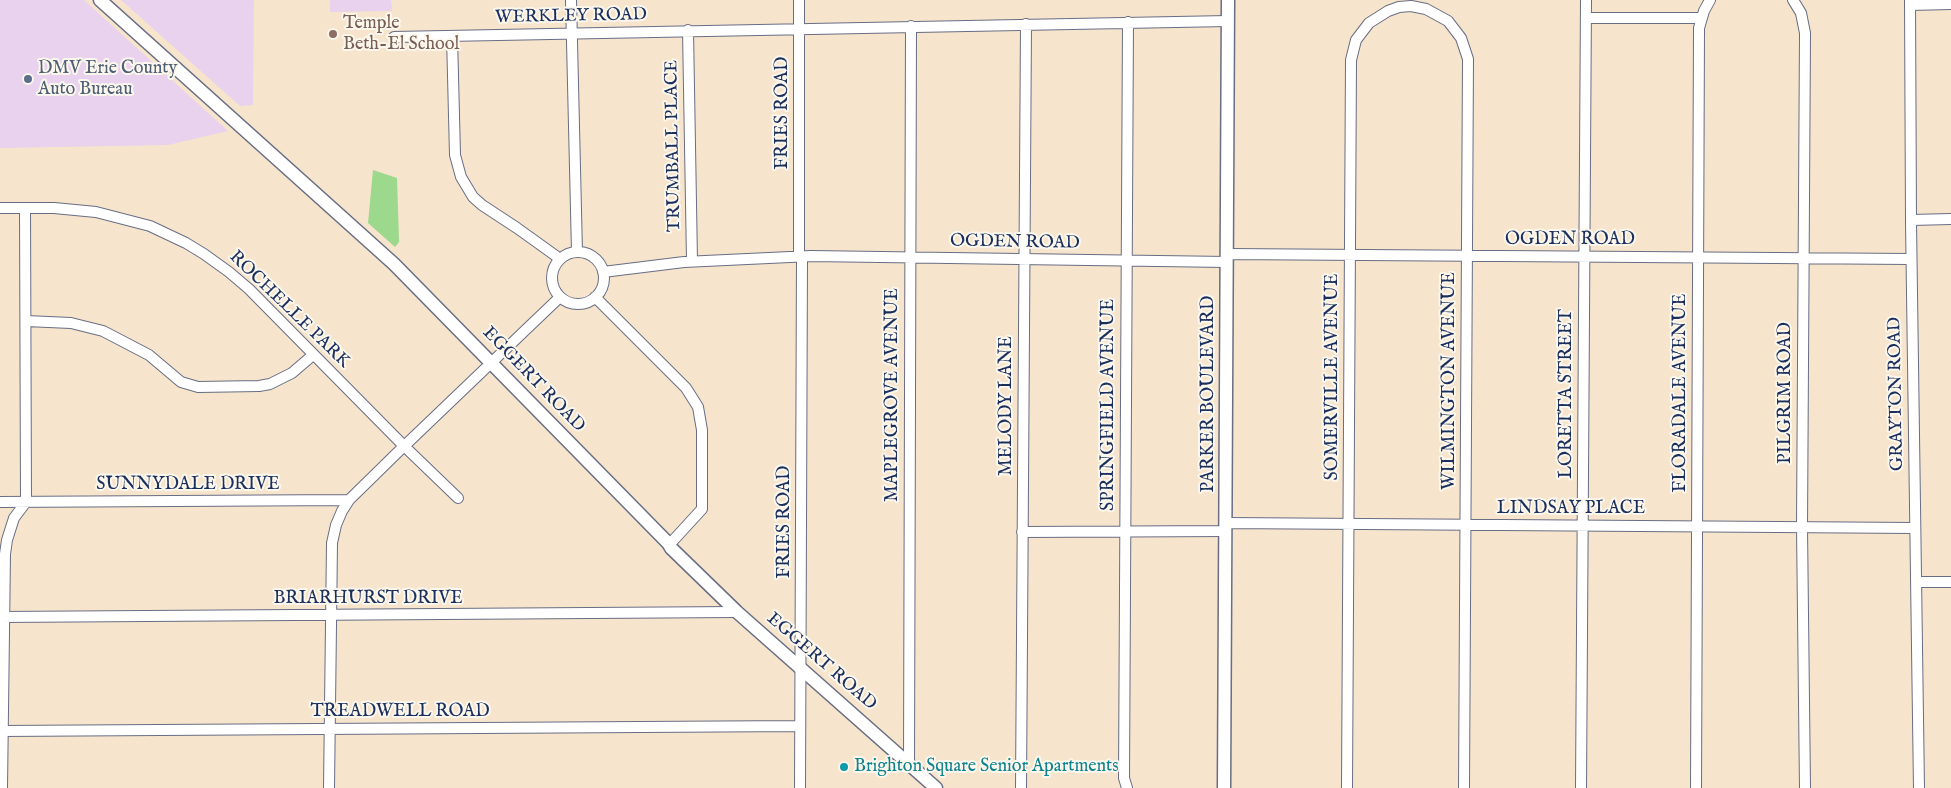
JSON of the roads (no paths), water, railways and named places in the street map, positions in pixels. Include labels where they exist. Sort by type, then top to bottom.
[{"type":"street","name":"EGGERT ROAD","points":[[100,0],[394,264],[737,612],[936,788]]},
{"type":"street","points":[[571,0],[577,252]]},
{"type":"street","name":"FRIES ROAD","points":[[799,0],[801,257],[800,788]]},
{"type":"street","name":"PARKER BOULEVARD","points":[[1224,788],[1228,0]]},
{"type":"street","name":"LORETTA STREET","points":[[1581,788],[1586,0]]},
{"type":"street","name":"FLORADALE AVENUE","points":[[1696,788],[1699,38],[1701,18],[1710,0]]},
{"type":"street","name":"PILGRIM ROAD","points":[[1793,0],[1801,13],[1804,33],[1802,527],[1805,788]]},
{"type":"street","points":[[1910,2],[1951,4]]},
{"type":"street","name":"GRAYTON ROAD","points":[[1910,2],[1911,259],[1919,788]]},
{"type":"street","name":"SOMERVILLE AVENUE","points":[[1347,788],[1352,50],[1361,32],[1378,16],[1411,3]]},
{"type":"street","name":"WILMINGTON AVENUE","points":[[1411,3],[1448,21],[1461,38],[1466,53],[1467,256],[1464,788]]},
{"type":"street","points":[[1586,18],[1701,18]]},
{"type":"street","name":"WERKLEY ROAD","points":[[394,37],[1228,21]]},
{"type":"street","name":"SPRINGFIELD AVENUE","points":[[1127,788],[1124,778],[1128,22]]},
{"type":"street","name":"MELODY LANE","points":[[1021,788],[1026,24]]},
{"type":"street","name":"MAPLEGROVE AVENUE","points":[[909,763],[911,26]]},
{"type":"street","name":"TRUMBALL PLACE","points":[[688,30],[692,261]]},
{"type":"street","points":[[452,36],[454,155],[461,177],[473,197],[482,205],[517,228],[559,260]]},
{"type":"street","name":"ROCHELLE PARK","points":[[0,208],[96,212],[150,226],[204,254],[229,272],[458,498]]},
{"type":"street","points":[[2,788],[2,617],[7,540],[14,518],[26,502],[25,208]]},
{"type":"street","points":[[1911,220],[1951,219]]},
{"type":"street","points":[[577,252],[591,256],[596,260],[603,272],[603,286],[596,297],[580,304],[569,302],[560,297],[552,281],[553,270],[559,260],[571,253],[577,252]]},
{"type":"street","name":"OGDEN ROAD","points":[[603,272],[692,261],[801,257],[1126,260],[1350,255],[1911,259]]},
{"type":"street","points":[[329,788],[330,615],[333,535],[342,511],[349,500],[404,446],[560,297]]},
{"type":"street","points":[[596,297],[686,388],[698,407],[702,430],[702,509],[669,545]]},
{"type":"street","points":[[26,321],[71,323],[103,331],[149,355],[181,382],[198,387],[259,386],[270,384],[292,373],[314,355]]},
{"type":"street","name":"SUNNYDALE DRIVE","points":[[26,502],[349,500]]},
{"type":"street","points":[[0,502],[26,502]]},
{"type":"street","name":"LINDSAY PLACE","points":[[1022,532],[1125,531],[1348,524],[1915,528]]},
{"type":"street","points":[[1917,582],[1951,582]]},
{"type":"street","name":"BRIARHURST DRIVE","points":[[2,617],[737,612]]},
{"type":"street","name":"TREADWELL ROAD","points":[[1,731],[800,726]]},
{"type":"place","name":"Temple Beth-El School","points":[[333,34]]},
{"type":"place","name":"DMV Erie County Auto Bureau","points":[[28,79]]},
{"type":"place","name":"Brighton Square Senior Apartments","points":[[844,767]]}]
